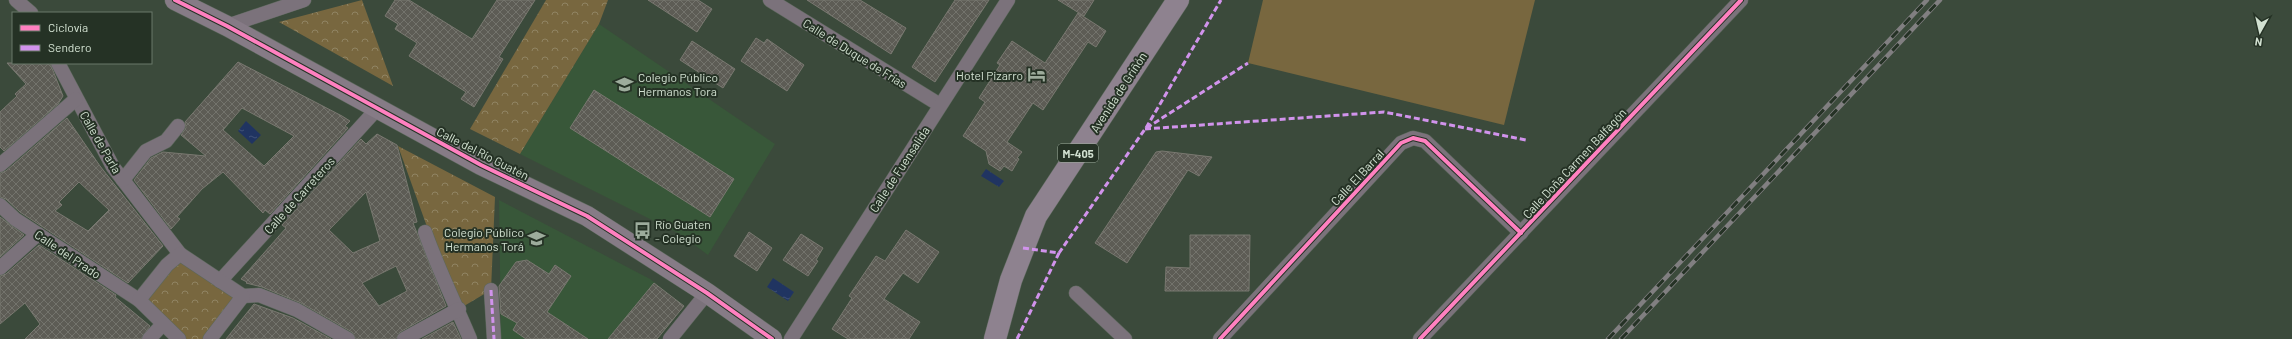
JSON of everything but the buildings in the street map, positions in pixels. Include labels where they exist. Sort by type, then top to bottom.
[{"type":"main road","name":"Avenida de Griñón","points":[[996,339],[1011,280],[1036,216],[1178,0]]},
{"type":"street","points":[[16,0],[30,12]]},
{"type":"street","name":"Calle del Río Guatén","points":[[175,0],[227,26],[481,165],[587,216],[707,294],[772,339]]},
{"type":"street","points":[[227,26],[304,0]]},
{"type":"street","name":"Calle de Duque de Frías","points":[[770,0],[940,106]]},
{"type":"street","name":"Calle de Fuensalida","points":[[791,339],[1008,0]]},
{"type":"street","name":"Calle Doña Carmen Balfagón","points":[[1420,339],[1741,0]]},
{"type":"street","name":"Calle de Parla","points":[[58,64],[113,167],[180,254],[243,296]]},
{"type":"street","points":[[0,165],[76,99]]},
{"type":"street","name":"Calle de Carreteros","points":[[220,281],[377,109]]},
{"type":"street","points":[[123,180],[146,151],[166,141],[178,126]]},
{"type":"street","name":"Calle El Barral","points":[[1220,339],[1401,144],[1413,138],[1425,141],[1521,233]]},
{"type":"street","name":"Calle del Prado","points":[[0,205],[15,219],[139,300],[179,339]]},
{"type":"street","points":[[425,232],[438,267],[458,309],[470,339]]},
{"type":"street","points":[[0,268],[38,234]]},
{"type":"street","points":[[139,300],[167,265],[180,254]]},
{"type":"street","points":[[491,290],[494,339]]},
{"type":"street","points":[[1076,293],[1125,339]]},
{"type":"street","points":[[210,339],[243,296],[258,294],[297,310],[348,339]]},
{"type":"street","points":[[670,339],[707,294]]},
{"type":"street","points":[[404,339],[458,309]]},
{"type":"street","points":[[148,339],[163,324]]},
{"type":"shaded area","name":"Colegio Público Hermanos Tora","points":[[599,24],[775,144],[708,255],[680,234],[520,154]]},
{"type":"shaded area","name":"Colegio Público Hermanos Torá","points":[[499,200],[650,279],[684,306],[657,339],[501,339]]},
{"type":"green space","points":[[362,0],[393,86],[279,22]]},
{"type":"green space","points":[[546,0],[608,0],[599,24],[520,154],[470,129]]},
{"type":"green space","points":[[1263,0],[1535,0],[1504,125],[1248,63]]},
{"type":"green space","points":[[398,146],[495,197],[491,290],[459,309],[437,267],[426,224]]},
{"type":"green space","points":[[180,254],[243,296],[210,339],[179,339],[139,300]]},
{"type":"water","points":[[246,121],[261,135],[252,144],[238,131]]},
{"type":"water","points":[[986,169],[1004,181],[999,187],[981,176]]},
{"type":"water","points":[[773,278],[794,292],[788,301],[767,287]]},
{"type":"railway","points":[[1608,339],[1927,0]]},
{"type":"railway","points":[[1621,339],[1940,0]]},
{"type":"marked path","points":[[1146,128],[1221,0]]},
{"type":"marked path","points":[[1023,248],[1059,253],[1145,129],[1248,63]]},
{"type":"marked path","points":[[1145,129],[1384,112],[1526,140]]},
{"type":"marked path","points":[[1017,339],[1059,253]]},
{"type":"marked path","points":[[491,290],[494,339]]},
{"type":"cycle path","points":[[175,0],[227,26],[481,165],[587,216],[707,293],[772,339]]},
{"type":"cycle path","points":[[1420,339],[1741,0]]},
{"type":"cycle path","points":[[1220,339],[1401,143],[1413,138],[1425,141],[1521,233]]},
{"type":"place","name":"Hotel Pizarro","points":[[1036,75]]},
{"type":"place","name":"Colegio Público Hermanos Tora","points":[[625,84]]},
{"type":"place","name":"Río Guaten - Colegio","points":[[642,231]]},
{"type":"place","name":"Colegio Público Hermanos Torá","points":[[537,239]]}]
